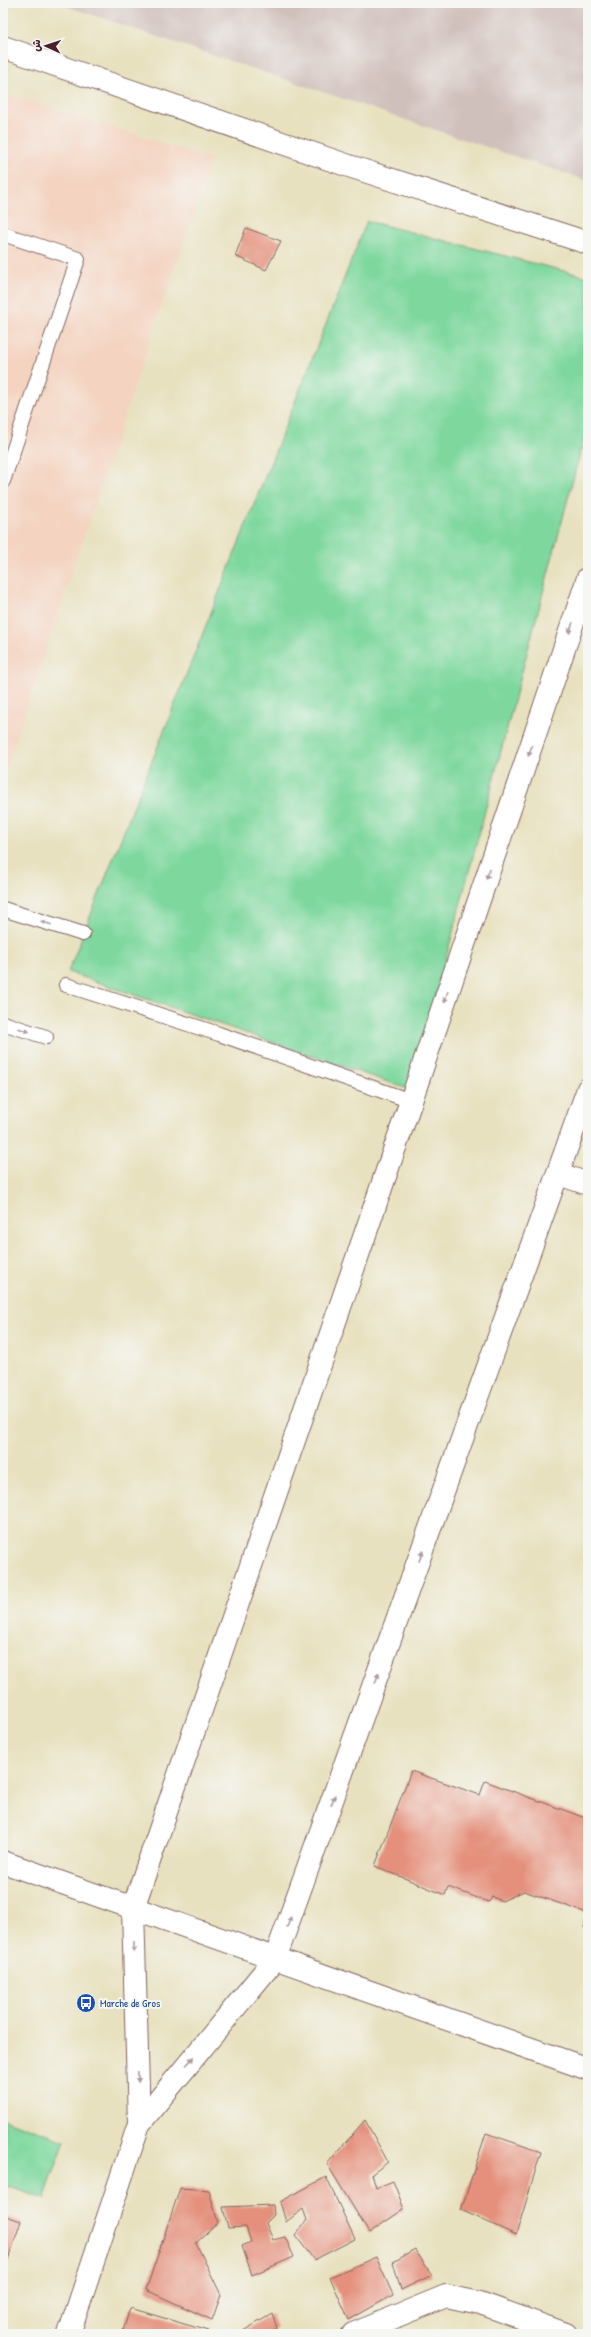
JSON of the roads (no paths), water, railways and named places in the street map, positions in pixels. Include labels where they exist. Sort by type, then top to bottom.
[{"type":"street","points":[[3,47],[349,166],[588,243]]},
{"type":"street","points":[[69,2334],[139,2124],[133,1908],[412,1101],[588,578]]},
{"type":"street","points":[[139,2124],[275,1959],[559,1174],[588,1089]]},
{"type":"street","points":[[559,1174],[588,1184]]},
{"type":"street","points":[[3,1862],[588,2069]]},
{"type":"street","points":[[353,2334],[446,2296],[480,2303],[566,2334]]},
{"type":"lane","points":[[3,234],[78,260],[3,481]]},
{"type":"lane","points":[[3,909],[83,934]]},
{"type":"lane","points":[[66,985],[219,1034],[412,1101]]},
{"type":"lane","points":[[3,1023],[46,1036]]},
{"type":"place","name":"Marche de Gros","points":[[86,2003]]}]
